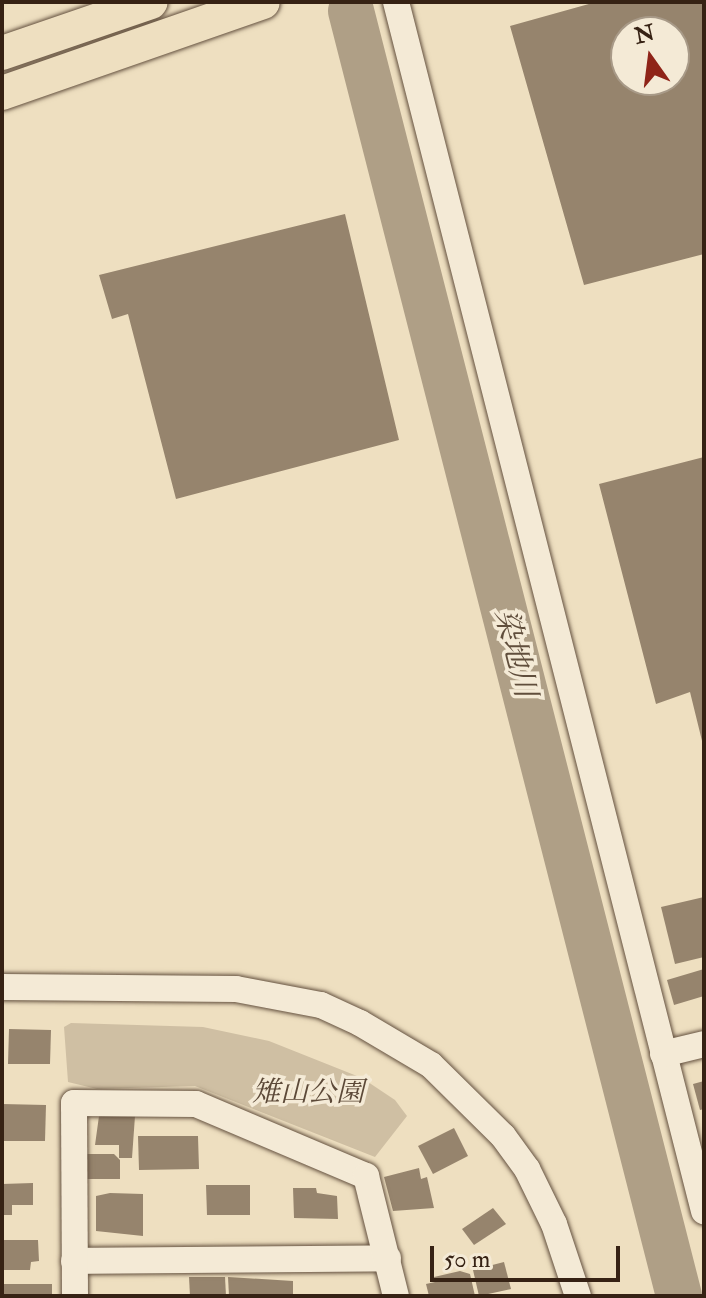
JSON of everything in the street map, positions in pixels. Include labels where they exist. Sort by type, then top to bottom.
[{"type":"main road","points":[[2,53],[151,2]]},
{"type":"main road","points":[[2,93],[263,2]]},
{"type":"street","points":[[396,2],[663,1054],[703,1199]]},
{"type":"street","points":[[2,987],[236,989],[321,1005],[360,1023],[431,1065],[472,1100],[503,1136],[527,1169],[554,1224],[578,1296]]},
{"type":"street","points":[[663,1054],[704,1044]]},
{"type":"street","points":[[75,1296],[74,1103],[196,1104],[366,1176],[396,1296]]},
{"type":"street","points":[[74,1261],[388,1258]]},
{"type":"green space","name":"雉山公園","points":[[71,1023],[203,1027],[269,1041],[362,1078],[395,1100],[407,1116],[375,1157],[195,1086],[97,1089],[68,1082],[64,1027]]},
{"type":"building","points":[[596,2],[704,2],[704,254],[584,285],[510,26]]},
{"type":"building","points":[[345,214],[399,440],[176,499],[128,314],[112,319],[99,275]]},
{"type":"building","points":[[704,457],[703,745],[690,692],[656,704],[599,484]]},
{"type":"building","points":[[704,897],[704,957],[675,964],[661,907]]},
{"type":"building","points":[[704,969],[704,996],[674,1005],[667,980]]},
{"type":"building","points":[[9,1029],[51,1030],[50,1064],[8,1064]]},
{"type":"building","points":[[704,1081],[704,1109],[700,1110],[693,1084]]},
{"type":"building","points":[[2,1104],[46,1105],[45,1141],[2,1141]]},
{"type":"building","points":[[99,1116],[135,1116],[132,1158],[119,1158],[119,1145],[95,1145]]},
{"type":"building","points":[[454,1128],[468,1156],[433,1174],[418,1146]]},
{"type":"building","points":[[138,1136],[198,1136],[199,1169],[139,1170]]},
{"type":"building","points":[[87,1154],[114,1154],[120,1160],[120,1179],[87,1179]]},
{"type":"building","points":[[419,1168],[421,1179],[427,1177],[434,1208],[393,1211],[384,1177]]},
{"type":"building","points":[[33,1183],[33,1205],[12,1205],[12,1215],[2,1215],[2,1184]]},
{"type":"building","points":[[206,1185],[250,1185],[250,1215],[207,1215]]},
{"type":"building","points":[[293,1188],[316,1188],[317,1193],[337,1196],[338,1219],[294,1218]]},
{"type":"building","points":[[110,1193],[143,1194],[143,1236],[96,1231],[96,1196]]},
{"type":"building","points":[[493,1208],[506,1224],[474,1245],[462,1229]]},
{"type":"building","points":[[2,1240],[38,1240],[39,1261],[31,1262],[30,1270],[2,1270]]},
{"type":"building","points":[[504,1262],[511,1289],[479,1296],[473,1270]]},
{"type":"building","points":[[460,1271],[470,1274],[475,1296],[429,1296],[426,1284],[435,1282],[434,1277]]},
{"type":"building","points":[[189,1277],[225,1277],[226,1296],[190,1296]]},
{"type":"building","points":[[228,1277],[293,1281],[293,1296],[229,1296]]},
{"type":"building","points":[[3,1284],[52,1284],[52,1296],[2,1296]]},
{"type":"waterway","name":"染地川","points":[[351,11],[679,1296]]}]
